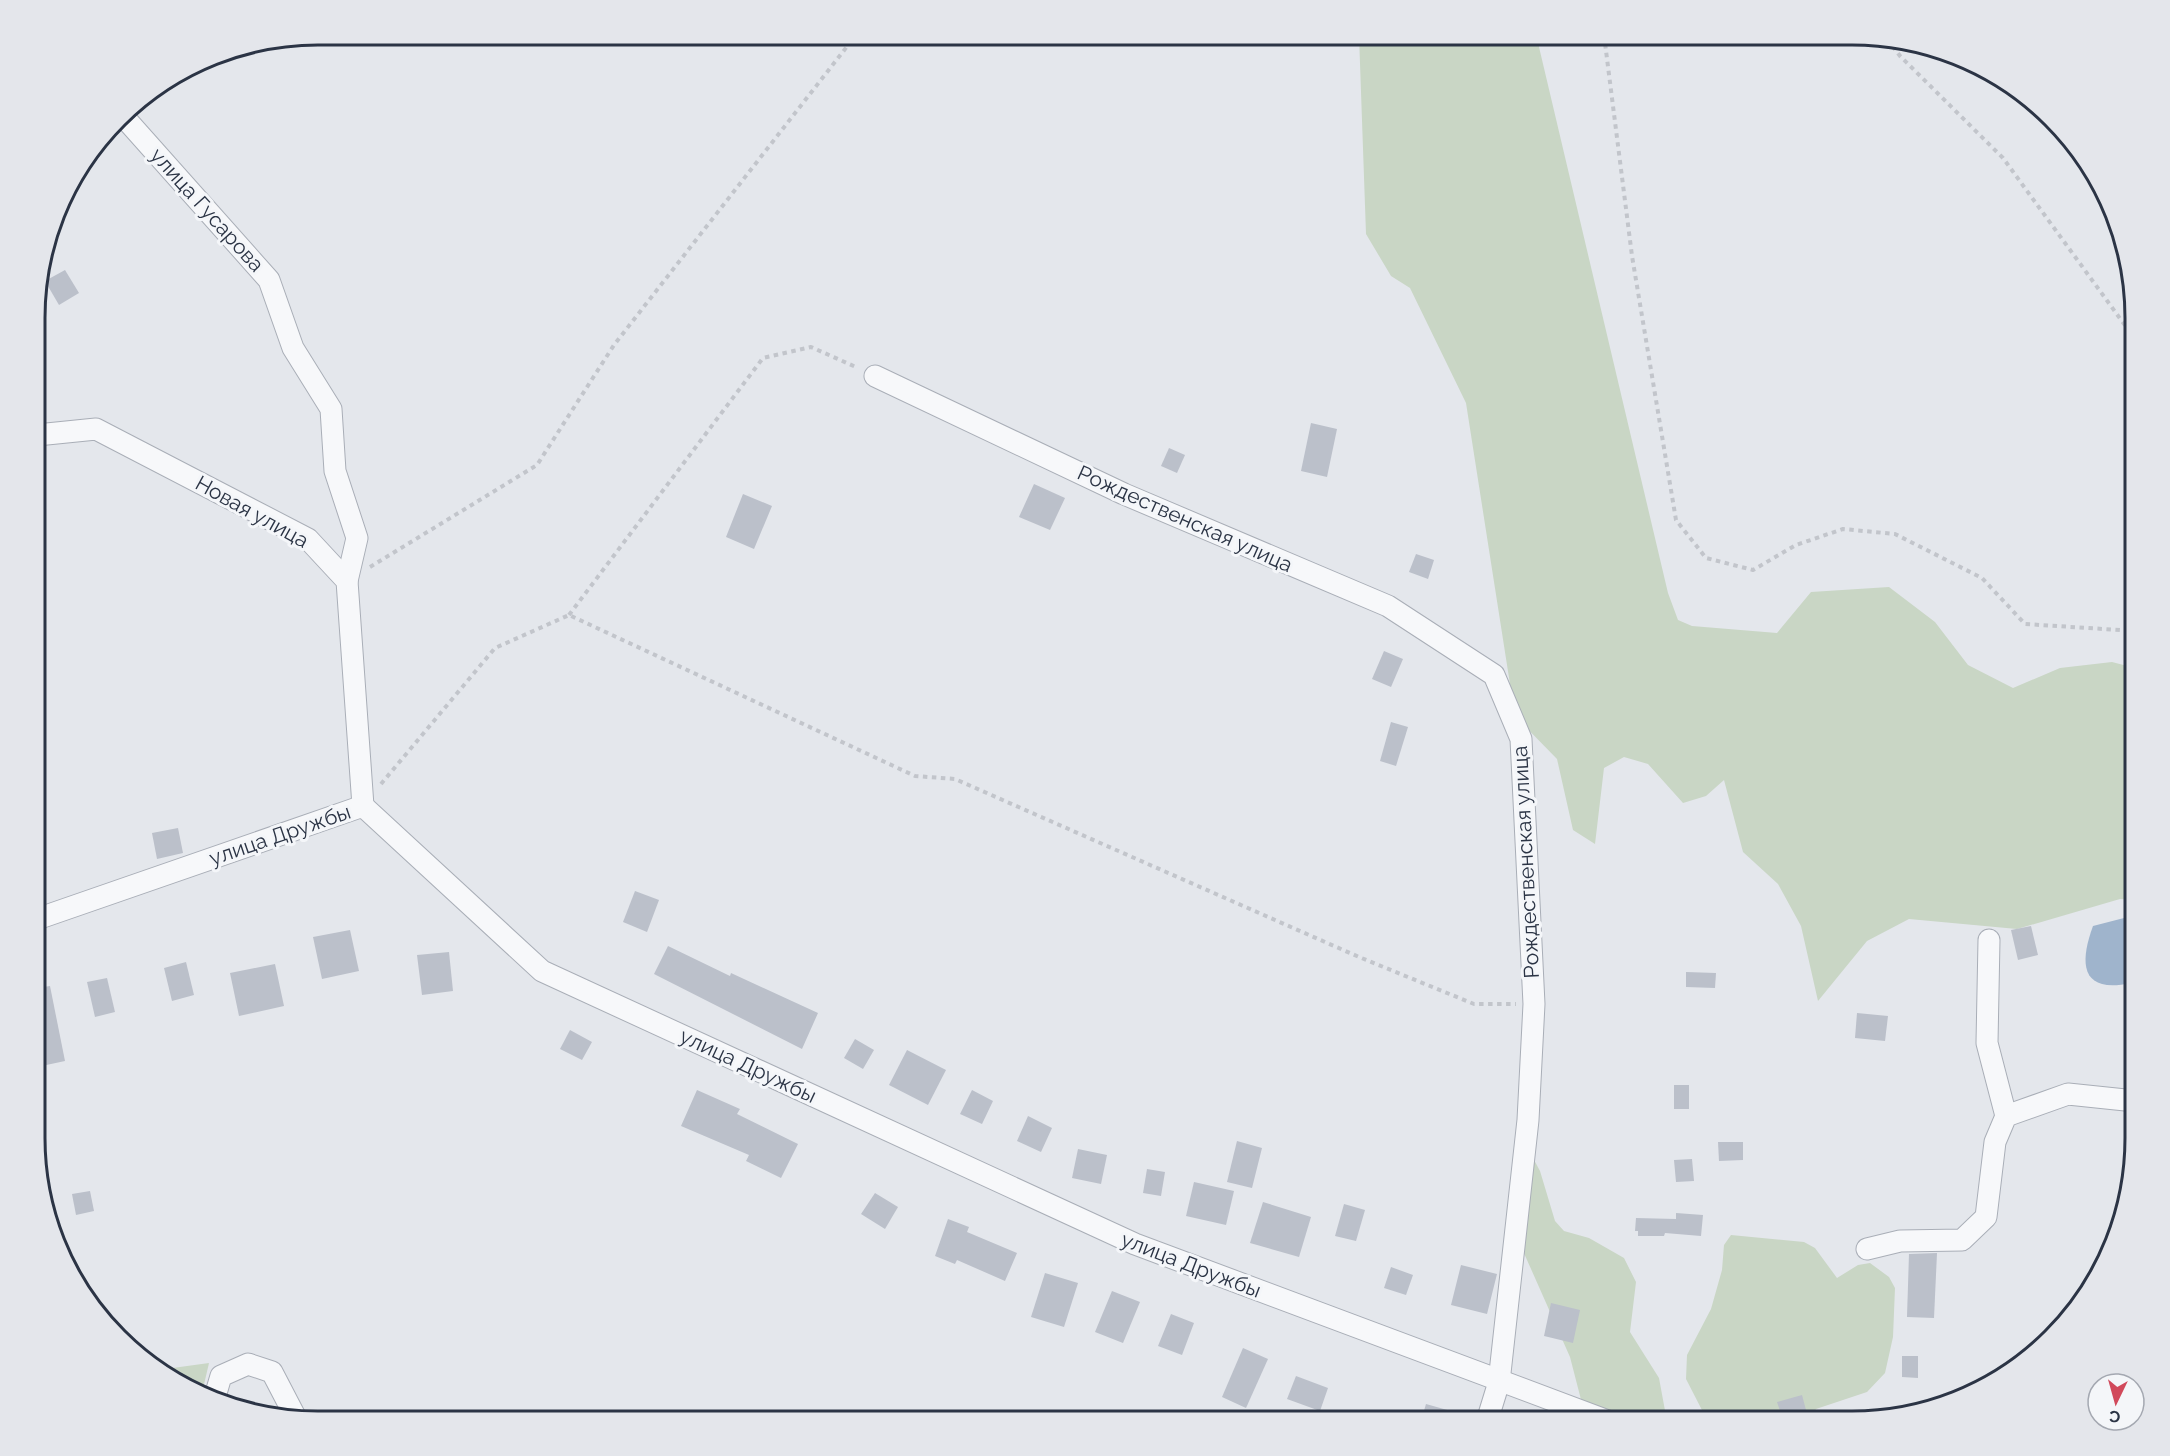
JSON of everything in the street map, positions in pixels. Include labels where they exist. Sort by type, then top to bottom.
[{"type":"street","name":"улица Гусарова","points":[[128,122],[269,280],[293,348],[331,409],[335,471],[357,538],[347,582]]},
{"type":"street","name":"Рождественская улица","points":[[875,376],[1124,494],[1388,606],[1494,675],[1521,739],[1534,1004],[1528,1119],[1499,1382],[1490,1411]]},
{"type":"street","name":"Новая улица","points":[[45,434],[96,429],[308,540],[347,582]]},
{"type":"street","points":[[347,582],[363,806]]},
{"type":"street","name":"улица Дружбы","points":[[45,917],[363,806],[542,971],[1135,1244],[1580,1411]]},
{"type":"street","points":[[1867,1249],[1900,1241],[1962,1240],[1986,1217],[1995,1142],[2006,1116],[1987,1042],[1989,940]]},
{"type":"street","points":[[2006,1116],[2068,1094],[2125,1100]]},
{"type":"street","points":[[217,1391],[221,1376],[248,1364],[272,1372],[292,1410]]},
{"type":"path","points":[[347,582],[537,465],[614,345],[848,45]]},
{"type":"path","points":[[1605,45],[1632,256],[1676,520],[1706,558],[1754,570],[1796,545],[1843,529],[1895,534],[1982,578],[2025,624],[2125,630]]},
{"type":"path","points":[[1894,48],[2002,158],[2125,325]]},
{"type":"path","points":[[363,806],[495,648],[569,615],[763,358],[811,347],[875,376]]},
{"type":"path","points":[[569,615],[915,777],[956,779],[1359,957],[1474,1004],[1534,1004]]},
{"type":"green space","points":[[1359,45],[1539,45],[1668,593],[1678,620],[1692,626],[1777,633],[1811,592],[1889,587],[1935,622],[1968,665],[2013,688],[2060,668],[2112,662],[2125,665],[2125,899],[2017,929],[1909,919],[1867,941],[1818,1001],[1801,926],[1778,884],[1743,852],[1724,780],[1706,796],[1683,803],[1648,764],[1624,757],[1604,768],[1595,844],[1573,830],[1557,759],[1515,716],[1466,403],[1410,288],[1391,276],[1366,234]]},
{"type":"green space","points":[[1527,1147],[1540,1171],[1555,1221],[1564,1231],[1589,1238],[1624,1258],[1636,1282],[1630,1332],[1659,1378],[1665,1411],[1584,1411],[1570,1357],[1508,1217]]},
{"type":"green space","points":[[1731,1235],[1804,1242],[1815,1248],[1837,1278],[1858,1265],[1870,1263],[1889,1277],[1895,1288],[1893,1337],[1885,1373],[1867,1392],[1815,1411],[1702,1411],[1686,1379],[1687,1355],[1711,1309],[1722,1270],[1724,1245]]},
{"type":"green space","points":[[209,1363],[204,1386],[172,1368]]},
{"type":"water","points":[[2125,918],[2125,984],[2102,984],[2093,980],[2088,973],[2086,952],[2093,926]]},
{"type":"building","points":[[65,270],[79,293],[59,305],[47,284],[48,280]]},
{"type":"building","points":[[1311,423],[1337,429],[1327,477],[1301,471]]},
{"type":"building","points":[[1169,448],[1185,455],[1177,473],[1161,466]]},
{"type":"building","points":[[1034,484],[1065,498],[1050,530],[1019,517]]},
{"type":"building","points":[[743,494],[772,506],[754,549],[726,537]]},
{"type":"building","points":[[1416,554],[1434,560],[1428,579],[1409,572]]},
{"type":"building","points":[[1384,651],[1403,659],[1391,687],[1372,679]]},
{"type":"building","points":[[1391,722],[1408,727],[1396,766],[1380,761]]},
{"type":"building","points":[[178,828],[183,853],[157,859],[152,833]]},
{"type":"building","points":[[635,891],[659,900],[647,932],[623,922]]},
{"type":"building","points":[[2031,926],[2038,955],[2018,960],[2011,930]]},
{"type":"building","points":[[350,930],[359,971],[322,979],[313,937]]},
{"type":"building","points":[[668,946],[730,976],[731,973],[818,1013],[802,1049],[654,974]]},
{"type":"building","points":[[449,952],[453,991],[422,995],[417,955]]},
{"type":"building","points":[[186,962],[194,995],[172,1001],[164,968]]},
{"type":"building","points":[[275,964],[284,1006],[239,1016],[230,973]]},
{"type":"building","points":[[1686,972],[1716,973],[1715,988],[1686,987]]},
{"type":"building","points":[[107,978],[115,1012],[95,1017],[87,982]]},
{"type":"building","points":[[50,986],[65,1061],[45,1065],[45,987]]},
{"type":"building","points":[[1857,1013],[1888,1016],[1885,1041],[1855,1038]]},
{"type":"building","points":[[570,1030],[592,1042],[582,1060],[560,1049]]},
{"type":"building","points":[[855,1039],[874,1050],[863,1069],[844,1058]]},
{"type":"building","points":[[907,1050],[946,1070],[928,1105],[889,1085]]},
{"type":"building","points":[[1674,1085],[1689,1085],[1689,1109],[1674,1109]]},
{"type":"building","points":[[697,1090],[740,1109],[737,1114],[798,1144],[781,1178],[746,1161],[749,1155],[681,1126]]},
{"type":"building","points":[[972,1090],[993,1101],[982,1124],[960,1114]]},
{"type":"building","points":[[1028,1116],[1052,1128],[1041,1152],[1017,1141]]},
{"type":"building","points":[[1237,1141],[1262,1148],[1252,1188],[1227,1182]]},
{"type":"building","points":[[1718,1142],[1743,1142],[1743,1160],[1719,1161]]},
{"type":"building","points":[[1078,1149],[1107,1155],[1101,1184],[1072,1178]]},
{"type":"building","points":[[1692,1159],[1694,1181],[1676,1182],[1674,1160]]},
{"type":"building","points":[[1147,1169],[1165,1172],[1161,1196],[1143,1193]]},
{"type":"building","points":[[1194,1182],[1234,1191],[1226,1225],[1186,1216]]},
{"type":"building","points":[[90,1191],[94,1211],[76,1215],[72,1194]]},
{"type":"building","points":[[875,1193],[898,1207],[885,1229],[861,1214]]},
{"type":"building","points":[[1263,1202],[1311,1217],[1299,1257],[1250,1243]]},
{"type":"building","points":[[1344,1204],[1365,1210],[1356,1241],[1335,1236]]},
{"type":"building","points":[[1676,1213],[1703,1215],[1701,1236],[1665,1233],[1664,1236],[1638,1236],[1638,1231],[1635,1231],[1636,1218],[1676,1219]]},
{"type":"building","points":[[948,1219],[969,1227],[967,1232],[1017,1253],[1005,1281],[957,1260],[955,1264],[935,1256]]},
{"type":"building","points":[[1937,1253],[1934,1318],[1907,1317],[1909,1254]]},
{"type":"building","points":[[1461,1265],[1497,1274],[1487,1314],[1451,1305]]},
{"type":"building","points":[[1391,1267],[1413,1275],[1406,1295],[1384,1288]]},
{"type":"building","points":[[1045,1273],[1078,1283],[1064,1327],[1031,1317]]},
{"type":"building","points":[[1112,1291],[1140,1302],[1123,1343],[1095,1332]]},
{"type":"building","points":[[1551,1303],[1580,1310],[1573,1343],[1544,1336]]},
{"type":"building","points":[[1171,1314],[1194,1323],[1182,1355],[1158,1346]]},
{"type":"building","points":[[1243,1348],[1268,1359],[1246,1408],[1222,1397]]},
{"type":"building","points":[[1902,1356],[1918,1356],[1918,1378],[1902,1377]]},
{"type":"building","points":[[1296,1376],[1328,1388],[1320,1411],[1287,1399]]},
{"type":"building","points":[[1802,1395],[1806,1410],[1780,1411],[1777,1402]]},
{"type":"building","points":[[1426,1404],[1451,1411],[1424,1411]]}]
